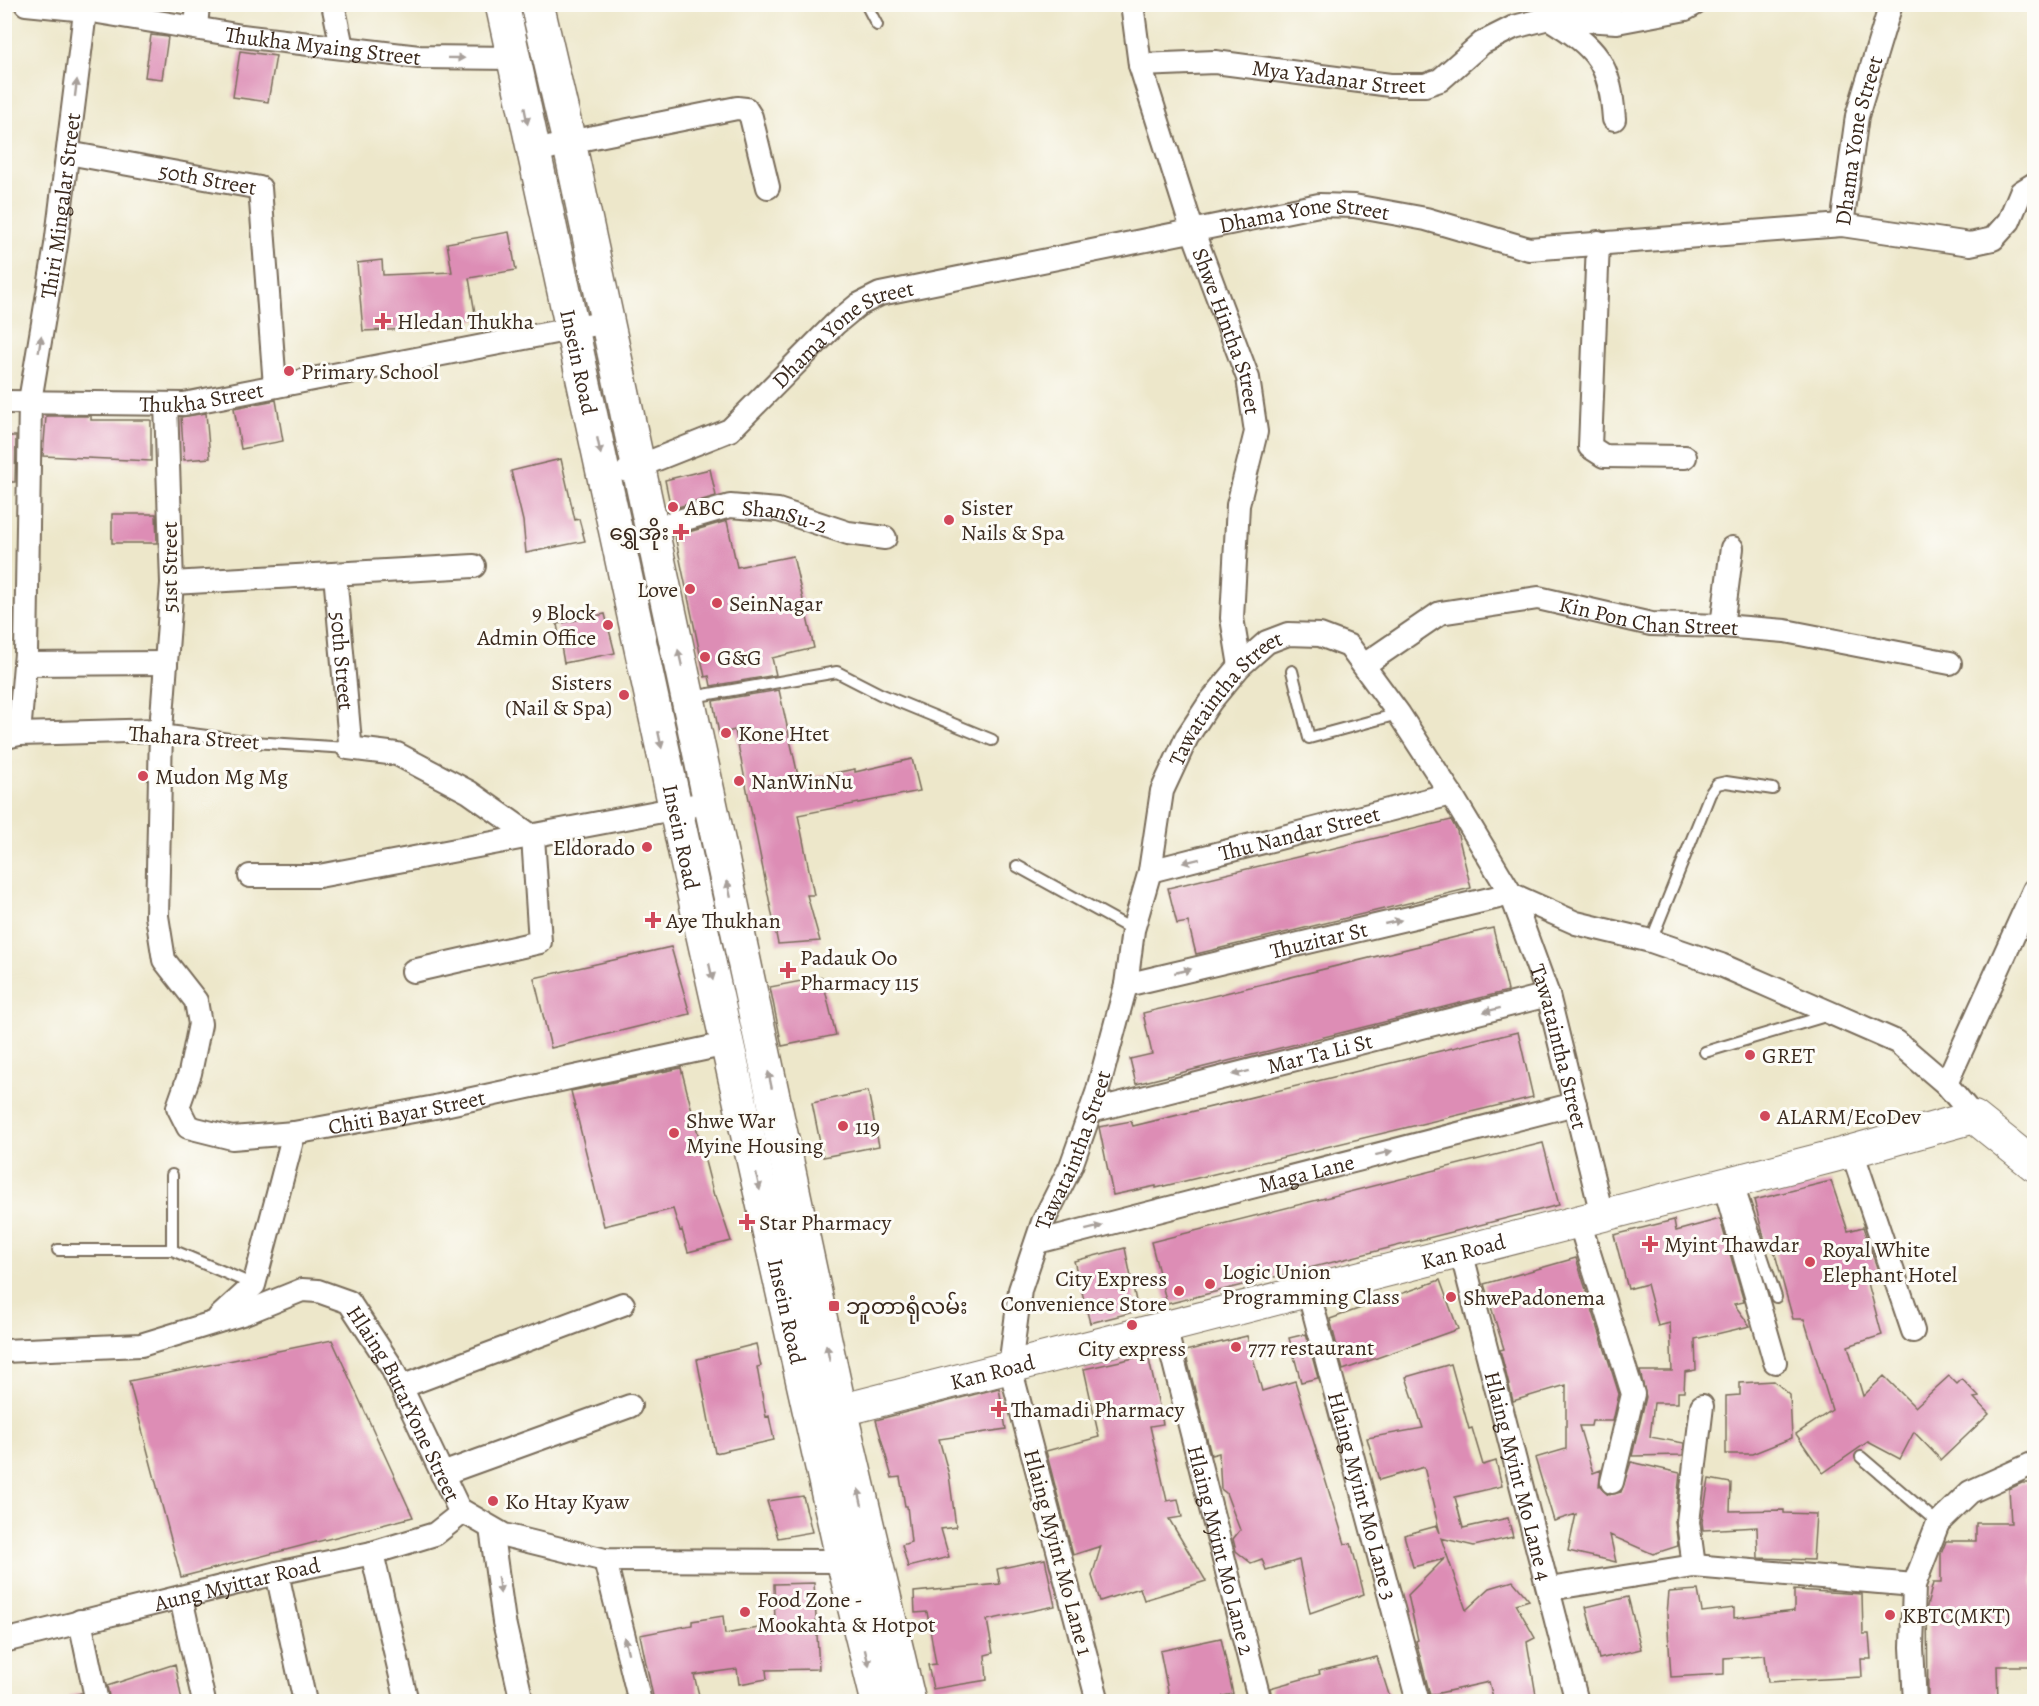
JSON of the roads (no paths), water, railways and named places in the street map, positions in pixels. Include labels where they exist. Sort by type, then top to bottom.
[{"type":"main road","name":"Insein Road","points":[[502,4],[533,153],[574,328],[675,811],[727,1044],[826,1414]]},
{"type":"main road","name":"Insein Road","points":[[537,4],[569,142],[710,802],[826,1414],[858,1557],[878,1701]]},
{"type":"main road","name":"Kan Road","points":[[826,1414],[1731,1183],[1974,1117]]},
{"type":"main road","points":[[1974,1117],[2034,1165]]},
{"type":"main road","name":"Insein Road","points":[[858,1557],[909,1701]]},
{"type":"street","name":"Thukha Myaing Street","points":[[26,4],[86,7],[242,36],[419,57],[514,58]]},
{"type":"street","points":[[196,28],[198,4]]},
{"type":"street","points":[[333,4],[342,47]]},
{"type":"street","name":"Shwe Hintha Street","points":[[1132,4],[1140,65],[1192,229],[1248,378],[1256,432],[1239,506],[1232,618],[1240,666]]},
{"type":"street","name":"Mya Yadanar Street","points":[[1140,65],[1215,62],[1390,85],[1425,85],[1440,80],[1482,43],[1514,27],[1549,18],[1617,22],[1686,9],[1695,4]]},
{"type":"street","name":"Dhama Yone Street","points":[[606,478],[638,468],[730,430],[834,324],[858,305],[880,294],[1192,229],[1319,205],[1354,206],[1426,219],[1529,249],[1842,225],[1857,116],[1891,4]]},
{"type":"street","name":"Thiri Mingalar Street","points":[[12,736],[30,401],[56,245],[86,7]]},
{"type":"street","points":[[1549,18],[1582,38],[1603,64],[1612,93],[1614,119]]},
{"type":"street","points":[[533,153],[569,142],[737,108],[746,109],[752,117],[768,187]]},
{"type":"street","name":"50th Street","points":[[68,153],[261,188],[275,386]]},
{"type":"street","points":[[1842,225],[1970,244],[1993,239],[2009,222],[2021,192],[2034,183]]},
{"type":"street","points":[[1598,242],[1590,447],[1604,456],[1685,457]]},
{"type":"street","name":"Thukha Street","points":[[4,402],[184,404],[608,322]]},
{"type":"street","name":"51st Street","points":[[161,730],[172,584],[166,404]]},
{"type":"street","name":"ShanSu-2","points":[[651,529],[730,506],[778,510],[848,532],[885,538]]},
{"type":"street","points":[[1722,626],[1732,548]]},
{"type":"street","points":[[172,584],[474,566]]},
{"type":"street","name":"50th Street","points":[[335,574],[350,742],[348,748]]},
{"type":"street","name":"Kin Pon Chan Street","points":[[1364,665],[1440,613],[1538,598],[1651,624],[1785,631],[1950,663]]},
{"type":"street","name":"Tawataintha Street","points":[[1010,1367],[1020,1290],[1043,1222],[1071,1166],[1090,1111],[1126,985],[1133,930],[1149,871],[1162,791],[1187,737],[1210,702],[1240,666],[1267,642],[1288,634],[1320,635],[1348,646],[1364,665],[1451,794],[1511,894],[1548,995],[1575,1104],[1591,1218],[1633,1394],[1612,1482]]},
{"type":"street","points":[[18,656],[166,663]]},
{"type":"street","name":"Thahara Street","points":[[12,736],[161,730]]},
{"type":"street","name":"Chiti Bayar Street","points":[[161,730],[157,916],[164,960],[196,1001],[200,1024],[190,1073],[178,1107],[188,1127],[232,1138],[294,1133],[435,1107],[727,1044]]},
{"type":"street","points":[[348,748],[397,754],[469,792],[533,837]]},
{"type":"street","name":"Thu Nandar Street","points":[[1149,871],[1451,794]]},
{"type":"street","points":[[250,876],[319,876],[675,811],[710,802]]},
{"type":"street","points":[[413,971],[540,942],[533,837]]},
{"type":"street","points":[[1946,1084],[2034,890]]},
{"type":"street","points":[[1511,894],[1576,923],[1651,941],[1721,965],[1897,1042],[1946,1084],[1974,1117]]},
{"type":"street","name":"Thuzitar St","points":[[1126,985],[1511,894]]},
{"type":"street","name":"Mar Ta Li St","points":[[1090,1111],[1548,995]]},
{"type":"street","name":"Maga Lane","points":[[1037,1242],[1575,1104]]},
{"type":"street","points":[[213,1323],[254,1285],[294,1133]]},
{"type":"street","points":[[1852,1151],[1913,1331]]},
{"type":"street","points":[[1731,1183],[1775,1362]]},
{"type":"street","name":"Hlaing Myint Mo Lane 4","points":[[1461,1251],[1577,1701]]},
{"type":"street","name":"Hlaing ButarYone Street","points":[[4,1351],[141,1346],[213,1323],[302,1290],[318,1291],[349,1302],[391,1366],[459,1509],[504,1535],[605,1560],[858,1557]]},
{"type":"street","name":"Hlaing Myint Mo Lane 3","points":[[1308,1290],[1419,1701]]},
{"type":"street","points":[[400,1387],[623,1304]]},
{"type":"street","name":"Hlaing Myint Mo Lane 2","points":[[1165,1327],[1260,1701]]},
{"type":"street","name":"Hlaing Myint Mo Lane 1","points":[[1010,1367],[1098,1701]]},
{"type":"street","points":[[442,1474],[630,1406]]},
{"type":"street","points":[[1694,1566],[1688,1522],[1702,1406]]},
{"type":"street","points":[[1915,1701],[1912,1647],[1914,1585],[1938,1523],[1970,1492],[2034,1462]]},
{"type":"street","name":"Aung Myittar Road","points":[[4,1641],[277,1573],[372,1552],[435,1534],[464,1512]]},
{"type":"street","points":[[491,1528],[504,1622],[522,1701]]},
{"type":"street","points":[[372,1552],[407,1701]]},
{"type":"street","points":[[605,1560],[640,1701]]},
{"type":"street","points":[[1549,1589],[1694,1566],[1914,1585]]},
{"type":"street","points":[[277,1573],[305,1701]]},
{"type":"street","points":[[181,1598],[204,1701]]},
{"type":"street","points":[[80,1621],[97,1701]]},
{"type":"lane","points":[[866,4],[877,25]]},
{"type":"lane","points":[[1292,671],[1309,738],[1399,714]]},
{"type":"lane","points":[[689,698],[837,672],[880,694],[992,740]]},
{"type":"lane","name":"Thahara Street","points":[[161,730],[253,742],[348,748]]},
{"type":"lane","points":[[1651,941],[1710,794],[1717,784],[1726,782],[1773,789]]},
{"type":"lane","points":[[1017,866],[1133,930]]},
{"type":"lane","points":[[1705,1052],[1832,1014]]},
{"type":"lane","points":[[171,1175],[171,1250]]},
{"type":"lane","points":[[1731,1183],[1776,1297]]},
{"type":"lane","points":[[58,1250],[171,1250],[254,1285]]},
{"type":"lane","points":[[1861,1457],[1938,1523]]},
{"type":"place","name":"Hledan Thukha","points":[[383,321]]},
{"type":"place","name":"Primary School","points":[[289,371]]},
{"type":"place","name":"ABC","points":[[673,507]]},
{"type":"place","name":"Sister Nails & Spa","points":[[949,520]]},
{"type":"place","name":"ရွှေအိုး","points":[[681,532]]},
{"type":"place","name":"Love","points":[[690,589]]},
{"type":"place","name":"SeinNagar","points":[[717,603]]},
{"type":"place","name":"9 Block Admin Office","points":[[608,625]]},
{"type":"place","name":"G&G","points":[[705,657]]},
{"type":"place","name":"Sisters (Nail & Spa)","points":[[624,695]]},
{"type":"place","name":"Kone Htet","points":[[726,733]]},
{"type":"place","name":"Mudon Mg Mg","points":[[143,776]]},
{"type":"place","name":"NanWinNu","points":[[739,781]]},
{"type":"place","name":"Eldorado","points":[[647,847]]},
{"type":"place","name":"Aye Thukhan","points":[[653,920]]},
{"type":"place","name":"Padauk Oo Pharmacy 115","points":[[788,970]]},
{"type":"place","name":"GRET","points":[[1750,1055]]},
{"type":"place","name":"ALARM/EcoDev","points":[[1765,1116]]},
{"type":"place","name":"119","points":[[843,1126]]},
{"type":"place","name":"Shwe War Myine Housing","points":[[674,1133]]},
{"type":"place","name":"Star Pharmacy","points":[[747,1222]]},
{"type":"place","name":"Myint Thawdar","points":[[1650,1244]]},
{"type":"place","name":"Royal White Elephant Hotel","points":[[1810,1262]]},
{"type":"place","name":"Logic Union Programming Class","points":[[1210,1284]]},
{"type":"place","name":"City Express Convenience Store","points":[[1179,1291]]},
{"type":"place","name":"ShwePadonema","points":[[1451,1297]]},
{"type":"place","name":"ဘူတာရုံလမ်း","points":[[834,1306]]},
{"type":"place","name":"City express","points":[[1132,1325]]},
{"type":"place","name":"777 restaurant","points":[[1236,1347]]},
{"type":"place","name":"Thamadi Pharmacy","points":[[999,1409]]},
{"type":"place","name":"Ko Htay Kyaw","points":[[493,1501]]},
{"type":"place","name":"Food Zone - Mookahta & Hotpot","points":[[745,1612]]},
{"type":"place","name":"KBTC(MKT)","points":[[1890,1615]]}]
